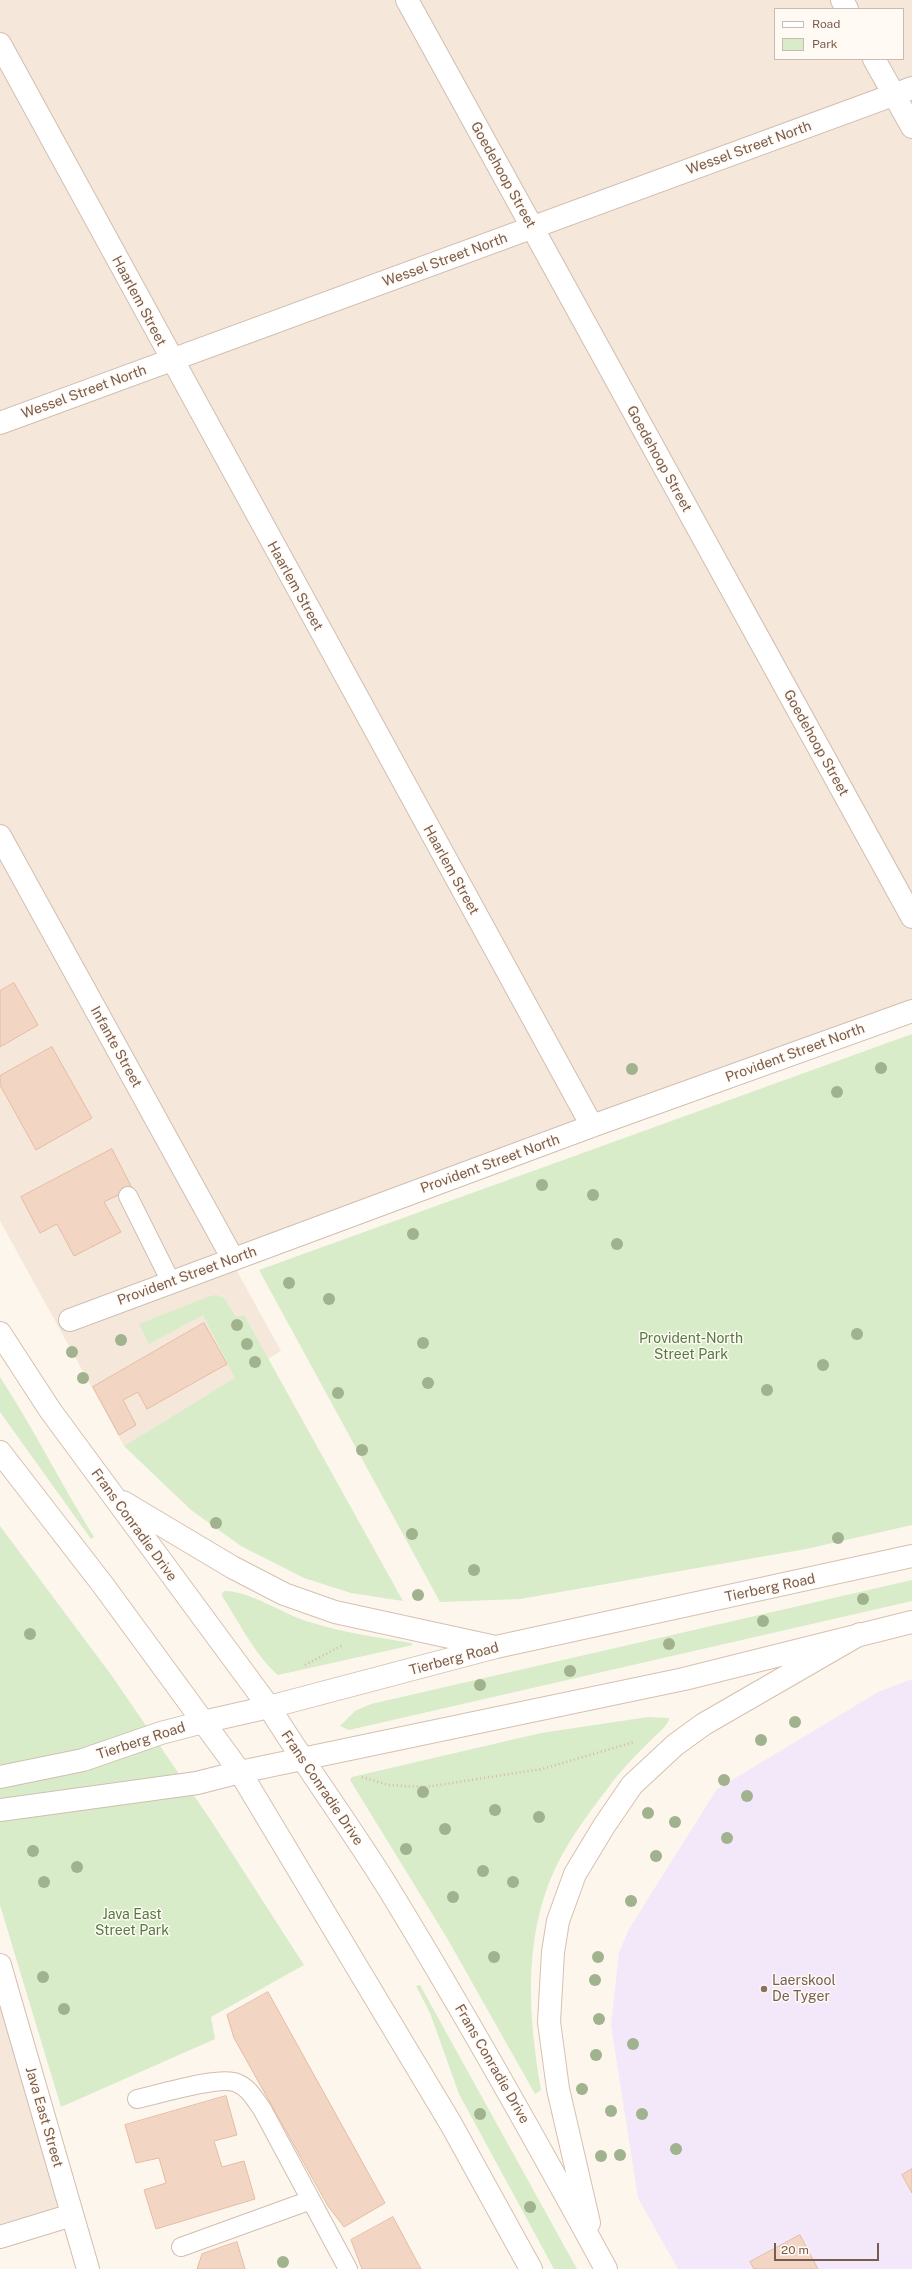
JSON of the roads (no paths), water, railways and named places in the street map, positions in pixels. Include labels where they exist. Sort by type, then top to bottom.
[{"type":"street","name":"Goedehoop Street","points":[[407,0],[912,917]]},
{"type":"street","name":"Haarlem Street","points":[[0,44],[171,360],[592,1126]]},
{"type":"street","points":[[875,60],[903,91],[912,127]]},
{"type":"street","name":"Wessel Street North","points":[[0,423],[903,91]]},
{"type":"street","name":"Infante Street","points":[[0,836],[233,1259]]},
{"type":"street","name":"Provident Street North","points":[[70,1320],[592,1126],[912,1011]]},
{"type":"street","name":"Frans Conradie Drive","points":[[0,1332],[50,1410],[269,1707],[302,1759],[328,1794],[386,1886],[490,2059],[606,2269]]},
{"type":"street","points":[[0,1452],[103,1585],[240,1772],[451,2124],[531,2269]]},
{"type":"street","points":[[113,1496],[168,1530],[284,1594],[335,1612],[496,1647]]},
{"type":"street","name":"Tierberg Road","points":[[0,1777],[83,1760],[203,1722],[269,1707],[496,1647],[912,1556]]},
{"type":"street","points":[[0,1810],[197,1783],[240,1772],[684,1679],[912,1622]]},
{"type":"street","points":[[595,2249],[558,2089],[550,2022],[553,1952],[558,1921],[575,1874],[632,1785],[675,1745],[704,1724],[860,1634]]},
{"type":"street","name":"Java East Street","points":[[0,1965],[88,2269]]},
{"type":"street","points":[[0,2238],[72,2215]]},
{"type":"lane","points":[[128,1196],[171,1282]]},
{"type":"lane","points":[[137,2099],[205,2084],[235,2082],[248,2090],[262,2109],[348,2269]]},
{"type":"lane","points":[[181,2247],[311,2200]]},
{"type":"place","name":"Laerskool De Tyger","points":[[764,1989]]},
{"type":"park label","name":"Provident-North Street Park","points":[[691,1348]]},
{"type":"park label","name":"Java East Street Park","points":[[132,1924]]}]
